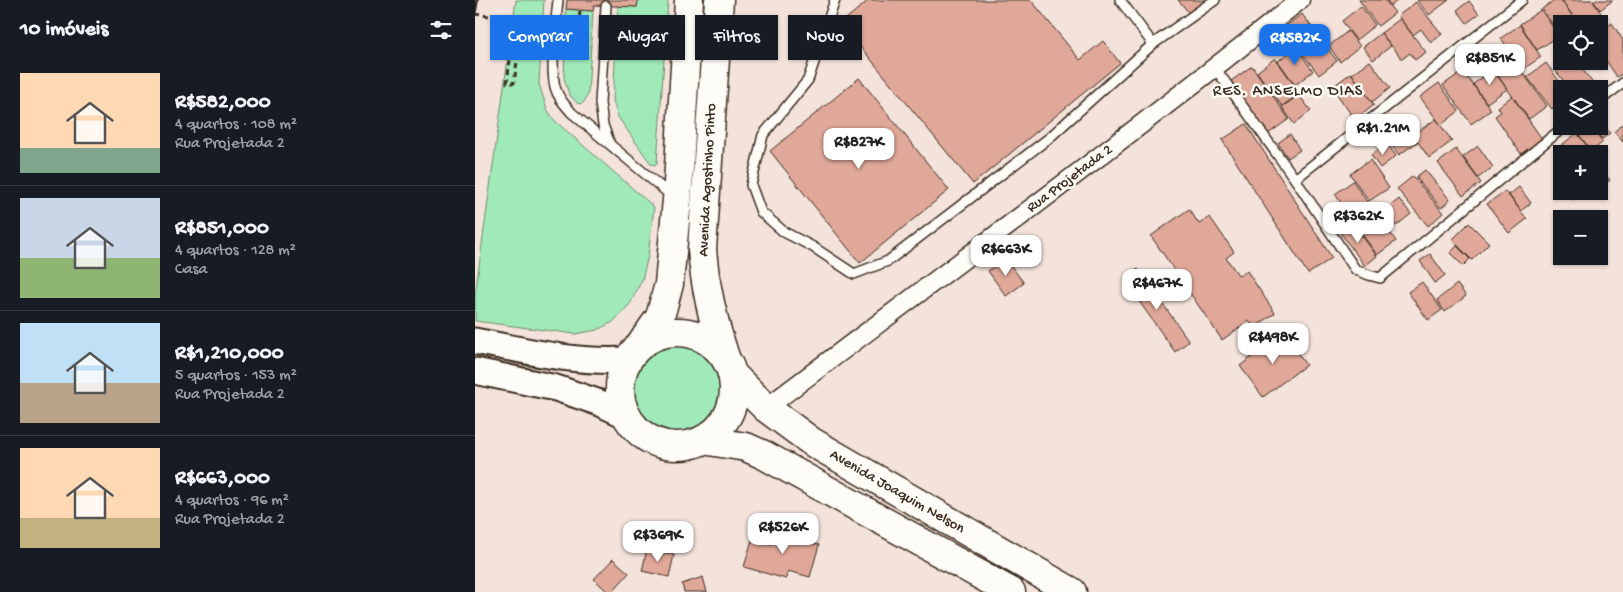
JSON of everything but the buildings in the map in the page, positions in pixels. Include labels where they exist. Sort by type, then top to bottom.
[{"type":"main road","name":"Avenida Agostinho Pinto","points":[[634,352],[660,317],[669,284],[677,200],[689,0]]},
{"type":"main road","name":"Avenida Agostinho Pinto","points":[[719,0],[702,249],[705,280],[713,320],[729,366]]},
{"type":"main road","points":[[475,341],[566,358],[607,361],[634,352],[657,335],[676,332],[695,334],[712,343],[729,366],[734,394],[729,413],[718,429],[703,440],[686,446],[668,446],[651,441],[636,430],[625,415],[620,397],[621,378],[634,352]]},
{"type":"main road","name":"Avenida Joaquim Nelson","points":[[729,366],[766,408],[812,442],[1072,592]]},
{"type":"main road","points":[[475,371],[556,388],[600,403],[625,415]]},
{"type":"main road","name":"Avenida Joaquim Nelson","points":[[703,440],[746,447],[764,455],[1011,592]]},
{"type":"street","name":"Rua Projetada 2","points":[[766,408],[1215,68],[1300,0]]},
{"type":"lane","points":[[558,0],[554,73],[555,87],[561,100],[572,113],[677,200]]},
{"type":"lane","points":[[835,0],[808,80],[763,135],[751,185],[761,212],[784,232],[813,247],[854,274],[888,261],[895,256],[1049,138],[1153,44],[1215,0]]},
{"type":"lane","points":[[1121,0],[1153,44]]},
{"type":"lane","points":[[1295,179],[1522,0]]},
{"type":"lane","points":[[606,6],[600,103],[603,125],[611,145]]},
{"type":"lane","points":[[1215,68],[1295,179],[1355,269],[1380,278],[1554,135]]},
{"type":"lane","points":[[1608,95],[1623,84]]},
{"type":"path","points":[[475,14],[490,16]]},
{"type":"path","points":[[510,60],[507,83],[514,83],[517,60]]},
{"type":"green space","points":[[516,0],[544,0],[543,15],[514,15]]},
{"type":"green space","points":[[638,0],[668,0],[667,15],[618,15],[618,6],[637,7]]},
{"type":"green space","points":[[566,9],[593,11],[588,94],[584,102],[580,104],[569,94],[564,78],[565,60],[589,60],[589,15],[566,15]]},
{"type":"green space","points":[[508,60],[540,60],[539,84],[547,109],[554,120],[654,207],[648,256],[642,280],[630,304],[613,322],[597,330],[575,334],[475,321],[475,295]]},
{"type":"green space","points":[[615,60],[664,60],[657,163],[655,165],[651,164],[618,117],[613,101]]},
{"type":"green space","points":[[675,340],[694,344],[710,354],[720,370],[724,389],[720,408],[710,424],[694,434],[675,438],[656,434],[640,424],[630,408],[626,389],[630,370],[640,354],[656,344]]},
{"type":"railway","points":[[475,11],[477,0]]},
{"type":"district","name":"RES. ANSELMO DIAS","points":[[1288,92]]}]
